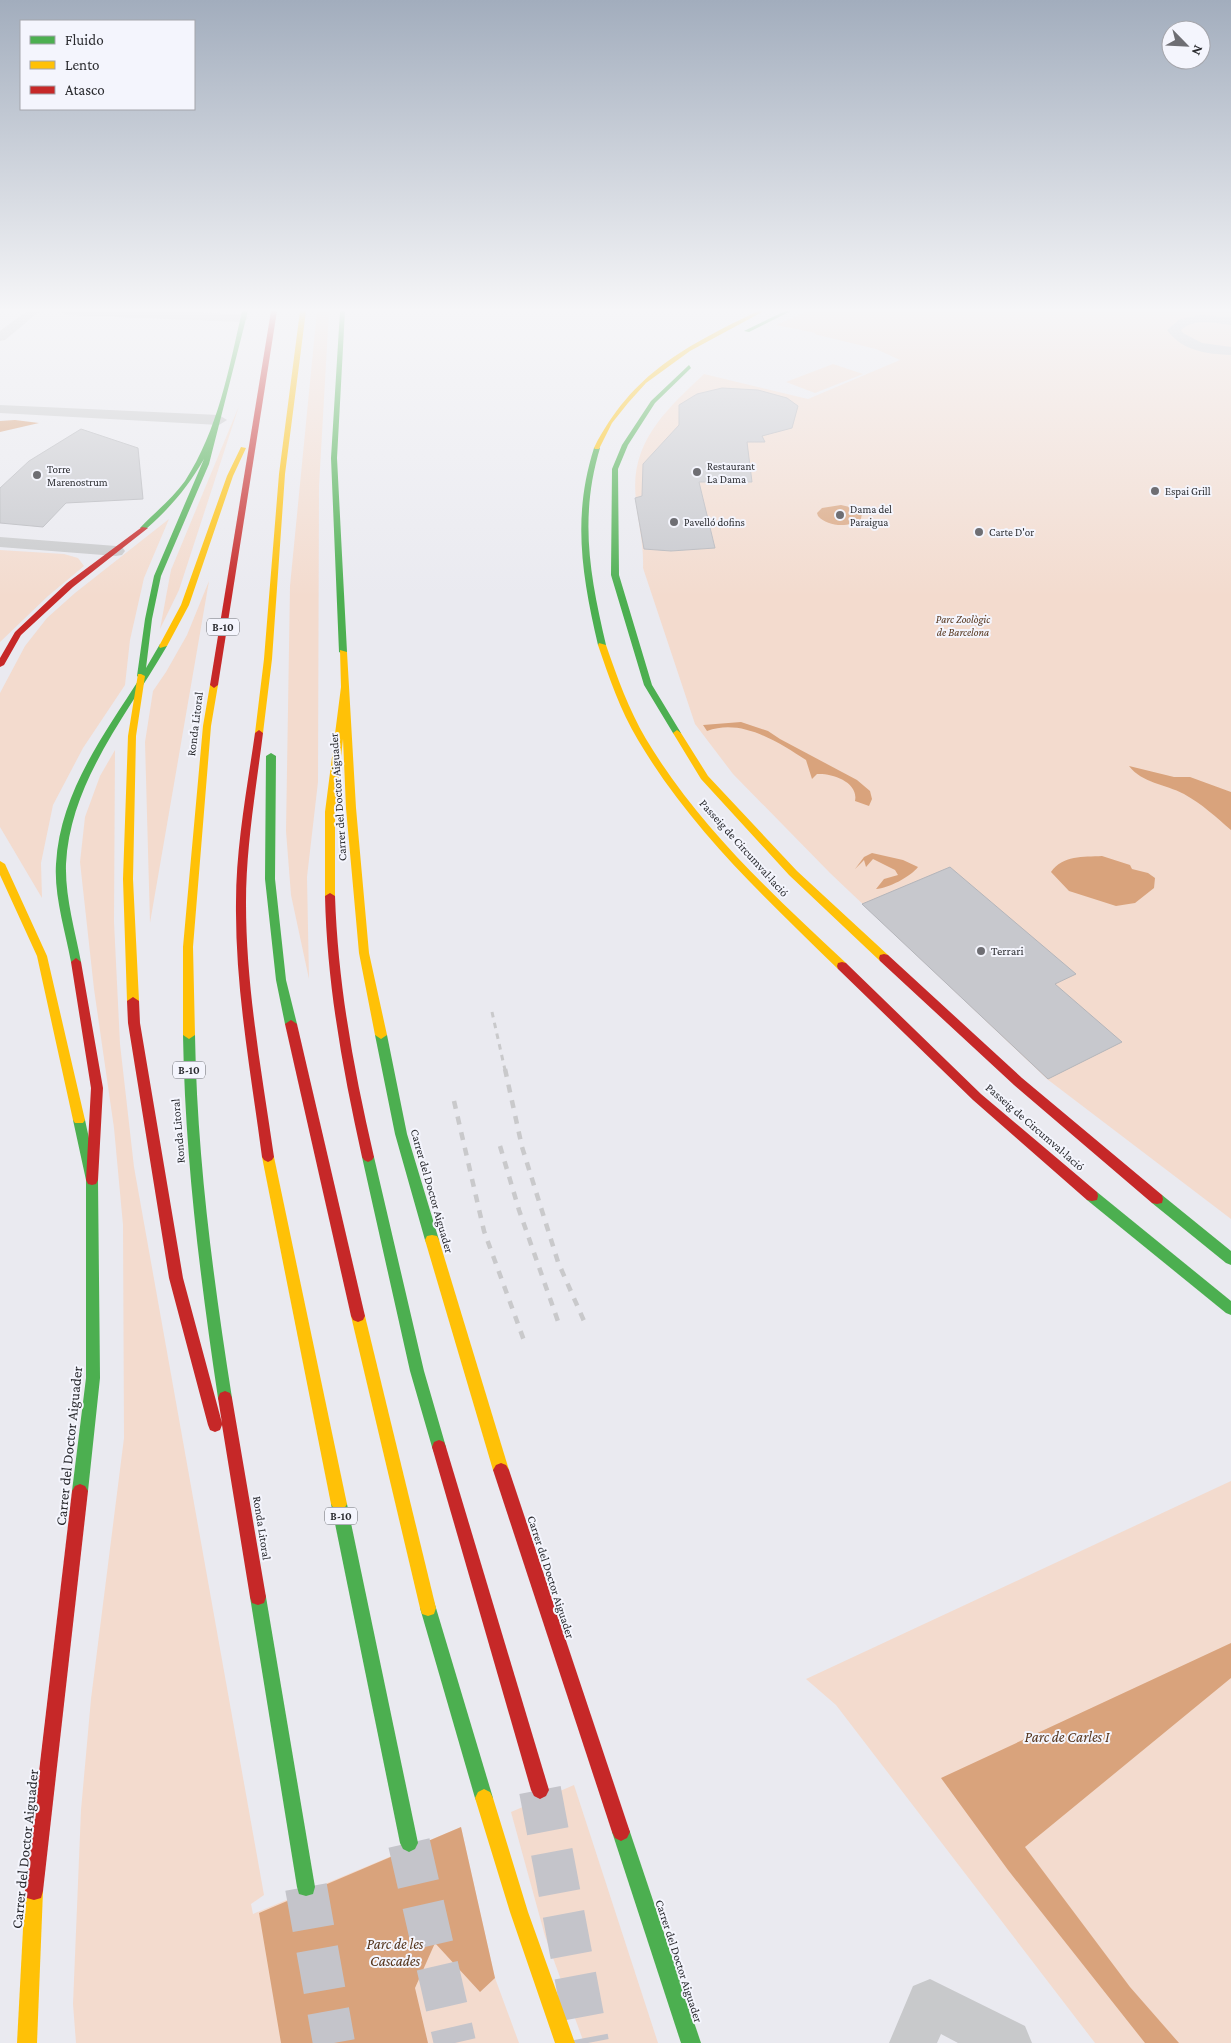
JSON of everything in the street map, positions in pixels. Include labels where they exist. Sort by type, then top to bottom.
[{"type":"main road","points":[[221,406],[211,452],[200,484],[162,564],[150,612],[132,736],[128,879],[134,1023],[176,1278],[206,1396],[247,1521]]},
{"type":"main road","name":"Ronda Litoral","points":[[260,406],[207,726],[188,947],[189,1100],[201,1232],[222,1377],[306,1887]]},
{"type":"main road","name":"B-10","points":[[291,406],[282,474],[268,659],[244,848],[241,926],[247,995],[269,1166],[409,1843]]},
{"type":"main road","name":"Carrer del Doctor Aiguader","points":[[337,406],[334,458],[351,808],[364,953],[401,1134],[484,1419],[691,2043]]},
{"type":"main road","name":"Passeig de Circumval·lació","points":[[622,406],[596,449],[586,482],[583,517],[588,573],[597,628],[616,690],[641,738],[674,790],[727,853],[774,902],[996,1114],[1231,1310]]},
{"type":"main road","name":"Passeig de Circumval·lació","points":[[651,406],[625,445],[615,469],[616,575],[648,685],[704,777],[793,873],[1018,1083],[1074,1133],[1231,1259]]},
{"type":"main road","points":[[92,1180],[97,1088],[61,866],[65,825],[80,783],[117,719],[153,664],[185,605],[230,476],[258,418]]},
{"type":"main road","points":[[0,665],[18,634],[70,585],[158,517],[187,484],[204,455],[217,424]]},
{"type":"main road","points":[[268,659],[270,879],[281,980],[319,1155],[434,1634],[519,1912],[565,2043]]},
{"type":"main road","points":[[345,685],[330,812],[330,934],[352,1088],[417,1371],[540,1790]]},
{"type":"main road","name":"Carrer del Doctor Aiguader","points":[[0,864],[42,956],[92,1180],[93,1378],[33,1903],[27,2043]]},
{"type":"street","points":[[0,409],[217,424]]},
{"type":"street","points":[[0,542],[116,551]]},
{"type":"street","points":[[913,2043],[930,2003],[1008,2043]]},
{"type":"green space","points":[[239,406],[179,590],[160,629],[171,570]]},
{"type":"green space","points":[[308,406],[324,406],[319,486],[318,782],[307,877],[309,979],[291,895],[286,831],[290,586]]},
{"type":"green space","name":"Parc Zoològic de Barcelona","points":[[671,406],[1231,406],[1231,1219],[1047,1079],[830,873],[733,774],[695,724],[643,568],[642,542],[636,500],[635,480],[638,461],[653,429]]},
{"type":"green space","points":[[169,519],[144,578],[130,640],[125,685],[83,748],[53,805],[41,863],[42,898],[0,827],[0,693],[25,646],[47,618],[75,593]]},
{"type":"green space","points":[[0,550],[64,554],[78,558],[84,566],[48,596],[0,642]]},
{"type":"green space","points":[[209,581],[150,923],[145,742],[153,691],[187,635]]},
{"type":"green space","name":"Parc de les Cascades","points":[[115,750],[114,922],[120,1044],[134,1167],[264,1895],[251,1904],[253,1914],[461,1827],[495,1978],[519,2043],[76,2043],[73,2004],[81,1810],[91,1699],[124,1438],[123,1225],[114,1128],[94,989],[80,862],[85,817],[100,776]]},
{"type":"green space","name":"Parc de Carles I","points":[[1231,1481],[1231,2043],[1095,2043],[836,1705],[806,1679]]},
{"type":"green space","points":[[574,1785],[658,2043],[584,2043],[545,1936],[511,1812]]},
{"type":"shaded area","points":[[15,420],[39,423],[0,432],[0,421]]},
{"type":"shaded area","points":[[841,505],[854,508],[862,513],[861,519],[851,524],[839,525],[822,520],[818,516],[817,513],[822,508]]},
{"type":"shaded area","points":[[741,722],[768,731],[857,780],[870,791],[872,799],[869,806],[855,801],[853,789],[849,784],[837,777],[817,774],[812,779],[806,760],[772,739],[746,730],[733,728],[707,731],[703,725]]},
{"type":"shaded area","points":[[1129,766],[1174,777],[1190,777],[1231,792],[1231,830],[1191,798],[1147,780],[1134,772]]},
{"type":"shaded area","points":[[872,853],[903,860],[918,867],[910,875],[899,881],[887,887],[876,889],[884,879],[898,875],[895,870],[873,859],[866,867],[864,860],[855,869],[864,857]]},
{"type":"shaded area","points":[[1102,856],[1130,865],[1132,869],[1148,873],[1155,878],[1154,888],[1135,903],[1116,906],[1069,891],[1051,872],[1061,862],[1067,860]]},
{"type":"shaded area","points":[[1231,1643],[1231,1678],[1025,1847],[1130,1987],[1179,2043],[1145,2043],[1008,1870],[941,1778]]},
{"type":"shaded area","points":[[461,1827],[495,1978],[480,1992],[435,1943],[415,1988],[428,2043],[281,2043],[259,1913]]},
{"type":"building","points":[[679,406],[798,406],[792,428],[762,436],[765,442],[747,442],[752,482],[699,482],[715,548],[671,551],[644,549],[635,498],[642,496],[643,464],[679,425]]},
{"type":"building","name":"Torre Marenostrum","points":[[81,429],[138,448],[143,499],[66,503],[43,527],[0,523],[0,488],[29,461]]},
{"type":"building","name":"Terrari","points":[[950,867],[1076,974],[1055,984],[1122,1042],[1048,1079],[862,904]]},
{"type":"tunnel","points":[[540,1790],[588,2043]]},
{"type":"tunnel","points":[[409,1843],[455,2043]]},
{"type":"tunnel","points":[[306,1887],[334,2043]]},
{"type":"railway","points":[[492,1012],[505,1070]]},
{"type":"railway","points":[[505,1069],[522,1147],[558,1262],[584,1321]]},
{"type":"railway","points":[[454,1101],[484,1231],[526,1346]]},
{"type":"railway","points":[[500,1146],[519,1210],[560,1327]]},
{"type":"traffic: fast","points":[[144,528],[168,506],[187,482],[202,457],[214,430],[221,406]]},
{"type":"traffic: fast","points":[[337,406],[334,458],[343,652]]},
{"type":"traffic: fast","points":[[650,406],[625,445],[615,469],[615,575],[648,685],[677,733]]},
{"type":"traffic: fast","points":[[141,676],[148,619],[158,576],[169,546],[206,464],[215,428]]},
{"type":"traffic: fast","points":[[597,448],[590,472],[584,521],[587,572],[602,645]]},
{"type":"traffic: fast","points":[[76,962],[61,875],[65,833],[73,804],[85,776],[163,646]]},
{"type":"traffic: fast","points":[[271,756],[270,879],[281,980],[291,1024]]},
{"type":"traffic: fast","points":[[189,1035],[195,1172],[211,1308],[225,1398]]},
{"type":"traffic: fast","points":[[381,1035],[401,1134],[432,1240]]},
{"type":"traffic: fast","points":[[79,1120],[92,1180],[93,1378],[80,1491]]},
{"type":"traffic: fast","points":[[368,1157],[417,1371],[439,1447]]},
{"type":"traffic: fast","points":[[1092,1196],[1231,1309]]},
{"type":"traffic: fast","points":[[1157,1199],[1231,1259]]},
{"type":"traffic: fast","points":[[339,1504],[409,1843]]},
{"type":"traffic: fast","points":[[258,1597],[306,1887]]},
{"type":"traffic: fast","points":[[428,1608],[484,1798]]},
{"type":"traffic: fast","points":[[621,1832],[691,2043]]},
{"type":"traffic: slow","points":[[259,733],[268,659],[282,474],[291,406]]},
{"type":"traffic: slow","points":[[597,448],[609,423],[621,406]]},
{"type":"traffic: slow","points":[[163,646],[185,605],[230,476],[243,448]]},
{"type":"traffic: slow","points":[[602,645],[619,693],[641,739],[669,781],[733,859],[842,966]]},
{"type":"traffic: slow","points":[[343,652],[351,808],[364,953],[381,1035]]},
{"type":"traffic: slow","points":[[133,1001],[128,879],[132,736],[141,676]]},
{"type":"traffic: slow","points":[[189,1035],[188,947],[207,726],[214,685]]},
{"type":"traffic: slow","points":[[330,896],[330,812],[345,685]]},
{"type":"traffic: slow","points":[[677,733],[704,777],[793,873],[884,958]]},
{"type":"traffic: slow","points":[[0,864],[42,956],[79,1120]]},
{"type":"traffic: slow","points":[[268,1157],[339,1504]]},
{"type":"traffic: slow","points":[[432,1240],[501,1470]]},
{"type":"traffic: slow","points":[[358,1316],[428,1608]]},
{"type":"traffic: slow","points":[[484,1798],[519,1912],[565,2043]]},
{"type":"traffic: slow","points":[[27,2043],[34,1891]]},
{"type":"traffic: jam","points":[[214,685],[259,406]]},
{"type":"traffic: jam","points":[[0,665],[18,634],[70,585],[144,528]]},
{"type":"traffic: jam","points":[[259,733],[244,853],[241,926],[248,1013],[268,1157]]},
{"type":"traffic: jam","points":[[330,896],[333,961],[337,994],[354,1093],[368,1157]]},
{"type":"traffic: jam","points":[[884,958],[1018,1082],[1157,1199]]},
{"type":"traffic: jam","points":[[76,962],[97,1088],[92,1180]]},
{"type":"traffic: jam","points":[[842,966],[977,1097],[1092,1196]]},
{"type":"traffic: jam","points":[[133,1001],[134,1023],[176,1278],[215,1425]]},
{"type":"traffic: jam","points":[[291,1024],[358,1316]]},
{"type":"traffic: jam","points":[[225,1398],[258,1597]]},
{"type":"traffic: jam","points":[[439,1447],[540,1790]]},
{"type":"traffic: jam","points":[[501,1470],[621,1832]]},
{"type":"traffic: jam","points":[[34,1891],[80,1491]]},
{"type":"place","name":"Restaurant La Dama","points":[[697,472]]},
{"type":"place","name":"Torre Marenostrum","points":[[37,475]]},
{"type":"place","name":"Espai Grill","points":[[1155,491]]},
{"type":"place","name":"Dama del Paraigua","points":[[840,515]]},
{"type":"place","name":"Pavelló dofins","points":[[674,522]]},
{"type":"place","name":"Carte D'or","points":[[979,532]]},
{"type":"place","name":"Terrari","points":[[981,951]]}]
